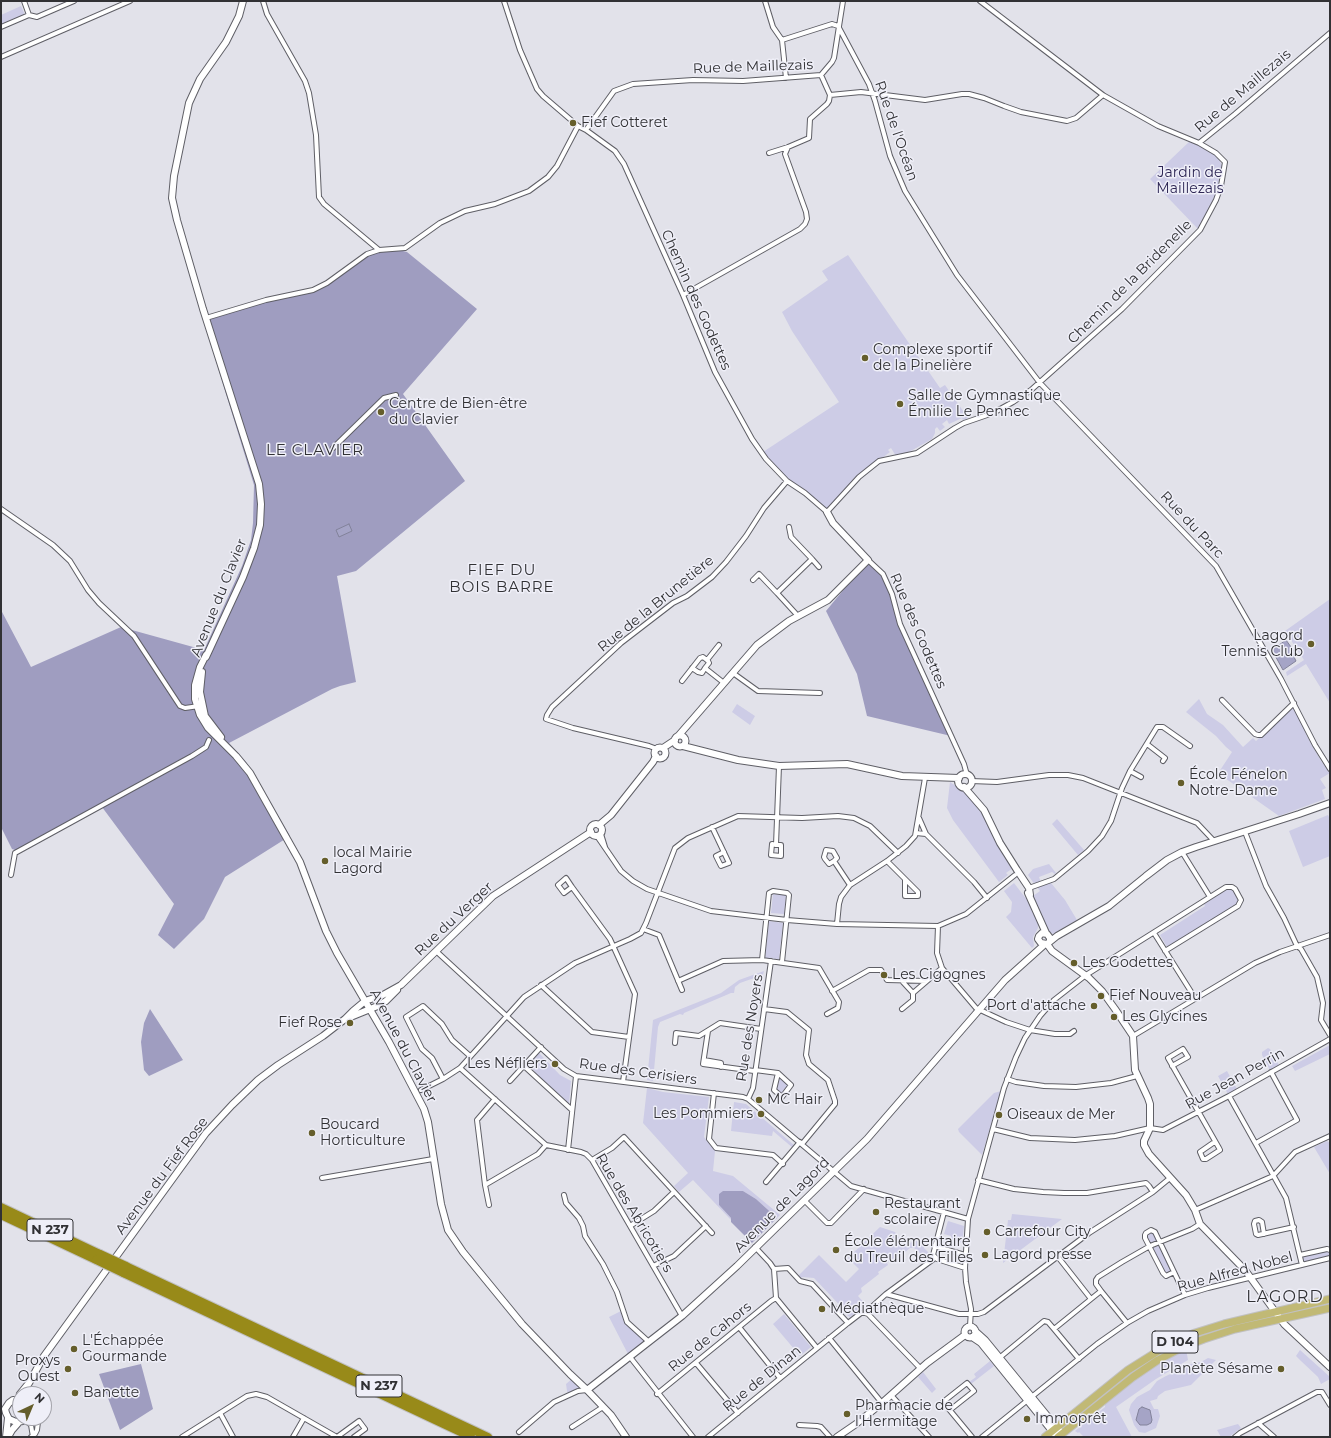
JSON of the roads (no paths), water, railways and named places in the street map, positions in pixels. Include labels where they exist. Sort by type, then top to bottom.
[{"type":"highway","name":"N 237","points":[[1,1207],[124,1270],[253,1331],[488,1437]]},
{"type":"highway","name":"N 237","points":[[1,1215],[98,1257]]},
{"type":"highway","name":"N 237","points":[[269,1338],[471,1437]]},
{"type":"main road","name":"D 104","points":[[1058,1434],[1128,1370],[1163,1348],[1189,1335],[1208,1328],[1330,1299]]},
{"type":"main road","name":"D 104","points":[[1045,1437],[1058,1434],[1133,1377],[1167,1355],[1217,1334],[1330,1308]]},
{"type":"street","points":[[24,1],[29,15]]},
{"type":"street","points":[[1,27],[29,15],[37,17],[65,3],[74,1]]},
{"type":"street","points":[[1,57],[130,1]]},
{"type":"street","name":"Avenue du Clavier","points":[[243,1],[239,16],[226,42],[200,79],[189,103],[174,176],[172,198],[206,318],[258,484],[261,504],[260,525],[254,548],[243,576],[196,679],[195,692],[197,706],[208,728],[236,756],[250,773],[300,862],[326,931],[337,953],[389,1042],[424,1109],[428,1122],[441,1204],[448,1230],[463,1252],[522,1324],[611,1415],[626,1437]]},
{"type":"street","points":[[263,1],[267,14],[305,82],[309,93],[316,135],[319,197],[324,204],[380,250]]},
{"type":"street","points":[[504,1],[520,50],[537,89],[578,126],[586,130]]},
{"type":"street","points":[[765,1],[773,27],[782,40],[786,78]]},
{"type":"street","points":[[821,75],[834,58],[843,1]]},
{"type":"street","name":"Rue de Maillezais","points":[[980,1],[1103,94],[1158,126],[1199,143],[1330,33]]},
{"type":"street","points":[[782,40],[832,24],[838,26]]},
{"type":"street","name":"Rue de l'Océan","points":[[838,26],[865,76],[872,93],[890,156],[905,191],[957,275],[1040,383]]},
{"type":"street","name":"Rue de Maillezais","points":[[586,130],[614,91],[633,84],[693,80],[743,81],[821,75],[830,95]]},
{"type":"street","points":[[769,153],[809,138],[810,119],[827,104],[830,95],[861,92],[926,100],[968,94],[984,98],[1021,112],[1067,121],[1076,118],[1103,94]]},
{"type":"street","points":[[206,318],[266,300],[313,290],[367,254],[380,250],[405,248],[440,223],[465,211],[495,204],[529,190],[548,177],[557,166],[578,126]]},
{"type":"street","name":"Chemin des Godettes","points":[[586,130],[615,151],[624,164],[683,295],[715,372],[752,440],[766,459],[787,481]]},
{"type":"street","name":"Chemin de la Bridenelle","points":[[827,512],[859,477],[879,461],[917,453],[960,425],[993,413],[1032,390],[1122,309],[1200,230],[1216,200],[1221,186],[1225,162],[1216,153],[1199,143]]},
{"type":"street","points":[[683,295],[800,229],[805,224],[807,219],[806,212],[785,154],[788,147]]},
{"type":"street","name":"Rue du Parc","points":[[1040,383],[1216,566],[1282,679],[1315,745],[1330,769]]},
{"type":"street","points":[[333,448],[384,398],[396,395]]},
{"type":"street","name":"Rue des Godettes","points":[[787,481],[805,493],[827,512],[833,523],[883,574],[892,594],[900,624],[964,764],[967,775]]},
{"type":"street","name":"Rue de la Brunetière","points":[[662,750],[573,728],[546,719],[546,715],[552,707],[620,644],[673,603],[687,596],[712,577],[726,562],[746,536],[764,508],[787,481]]},
{"type":"street","points":[[1,509],[53,545],[70,561],[88,590],[99,603],[134,636],[180,706],[188,708],[200,706],[204,717],[212,726]]},
{"type":"street","points":[[790,527],[791,537],[819,566]]},
{"type":"street","points":[[777,593],[812,559]]},
{"type":"street","points":[[662,750],[665,756],[658,757],[655,752],[681,740],[685,729],[757,645],[798,616],[828,600],[868,560]]},
{"type":"street","points":[[753,580],[759,574],[798,616]]},
{"type":"street","points":[[692,668],[698,672],[702,672],[709,663],[707,660],[719,645]]},
{"type":"street","name":"Avenue du Clavier","points":[[206,655],[200,692],[205,716],[224,744]]},
{"type":"street","points":[[682,681],[700,658],[703,657],[707,660]]},
{"type":"street","points":[[705,668],[724,683]]},
{"type":"street","points":[[734,673],[758,691],[820,694]]},
{"type":"street","points":[[1222,700],[1255,734],[1258,735],[1261,735],[1294,703]]},
{"type":"street","points":[[1029,888],[1054,879],[1098,841],[1108,826],[1130,771],[1157,727],[1160,726],[1190,746]]},
{"type":"street","points":[[11,875],[15,852],[192,756],[204,749],[209,740]]},
{"type":"street","points":[[681,740],[695,749],[738,760],[779,766],[847,764],[902,776],[958,780]]},
{"type":"street","points":[[1147,744],[1165,758],[1163,761]]},
{"type":"street","name":"Rue du Verger","points":[[365,1000],[383,995],[401,985],[493,896],[579,841],[597,832],[658,757]]},
{"type":"street","points":[[776,845],[779,766]]},
{"type":"street","points":[[1130,771],[1142,777]]},
{"type":"street","points":[[958,780],[963,774],[970,777],[968,785],[974,798],[984,810],[1000,843],[1030,895],[1041,922],[1045,939],[1052,951],[1086,975],[1102,991],[1132,1036],[1133,1063],[1137,1076],[1150,1104],[1150,1128],[1144,1140],[1144,1145],[1149,1154],[1186,1195],[1195,1210],[1200,1224],[1250,1277],[1280,1319],[1330,1367]]},
{"type":"street","points":[[958,780],[960,786],[1068,774],[1083,778],[1197,823],[1214,841]]},
{"type":"street","points":[[837,924],[841,897],[850,886],[887,862],[913,840],[916,833],[925,778]]},
{"type":"street","name":"Avenue de Lagord","points":[[518,1432],[554,1402],[578,1391],[587,1390],[682,1316],[737,1266],[867,1138],[1005,980],[1030,957],[1045,939],[1057,936],[1109,906],[1167,860],[1182,852],[1330,803]]},
{"type":"street","points":[[421,1090],[443,1079],[460,1068],[524,996],[575,963],[636,936],[643,929],[675,848],[688,838],[738,816],[802,818],[838,816],[854,818],[870,826],[898,853]]},
{"type":"street","points":[[919,817],[926,834],[974,882],[986,898]]},
{"type":"street","points":[[712,827],[724,852]]},
{"type":"street","points":[[597,832],[608,853],[621,871],[633,882],[658,893],[711,911],[787,920],[837,924],[938,926],[966,914],[1016,872]]},
{"type":"street","points":[[1245,832],[1266,886],[1284,918],[1297,946],[1301,949],[1317,977],[1323,1003],[1321,1020],[1329,1033]]},
{"type":"street","points":[[916,833],[926,834]]},
{"type":"street","points":[[1182,852],[1210,897]]},
{"type":"street","points":[[834,861],[850,886]]},
{"type":"street","points":[[887,862],[905,880]]},
{"type":"street","points":[[565,872],[566,878],[572,887],[610,939],[634,994],[623,1082]]},
{"type":"street","points":[[1016,872],[1029,888],[1030,895]]},
{"type":"street","points":[[566,878],[558,885],[564,893],[572,887]]},
{"type":"street","points":[[1058,1434],[998,1359],[981,1343],[973,1331],[965,1268],[968,1219],[1007,1079],[1016,1057],[1030,1030],[1040,1016],[1054,1000],[1086,975],[1228,886],[1235,889],[1240,900],[1238,906],[1165,951]]},
{"type":"street","points":[[762,960],[769,893],[772,891],[787,893],[789,895],[782,962]]},
{"type":"street","points":[[938,926],[937,953],[942,968],[979,1010],[1006,1022],[1030,1030],[1055,1034],[1070,1034],[1074,1031]]},
{"type":"street","points":[[643,929],[658,935],[682,990]]},
{"type":"street","points":[[1154,933],[1195,998]]},
{"type":"street","points":[[1132,1036],[1255,963],[1297,946],[1330,935]]},
{"type":"street","name":"Rue des Cerisiers","points":[[436,951],[564,1069],[576,1076],[743,1097],[748,1099],[851,1186],[968,1219]]},
{"type":"street","points":[[678,981],[723,961],[762,960],[819,968],[838,1002],[838,1008],[828,1014]]},
{"type":"street","name":"Rue des Noyers","points":[[748,1099],[752,1088],[772,961]]},
{"type":"street","points":[[913,993],[942,968]]},
{"type":"street","points":[[832,991],[869,970],[880,970],[888,980],[927,981]]},
{"type":"street","points":[[902,980],[913,993],[913,1000],[902,1009]]},
{"type":"street","points":[[345,1019],[386,1001],[401,985]]},
{"type":"street","points":[[541,985],[592,1032],[629,1037]]},
{"type":"street","name":"Avenue du Fief Rose","points":[[26,1386],[44,1356],[206,1133],[258,1080],[278,1065],[323,1036],[345,1019],[365,1000]]},
{"type":"street","points":[[443,1079],[432,1058],[422,1049],[406,1017],[423,1006],[442,1024],[452,1040],[470,1056]]},
{"type":"street","points":[[764,1009],[787,1012],[809,1030],[806,1055],[809,1064],[828,1080],[835,1101],[835,1104],[766,1182]]},
{"type":"street","points":[[699,1036],[720,1023],[761,1029]]},
{"type":"street","points":[[708,1031],[703,1064],[778,1073],[791,1085],[782,1097],[774,1090],[778,1073]]},
{"type":"street","points":[[674,1042],[676,1033],[707,1037]]},
{"type":"street","name":"Rue Jean Perrin","points":[[993,1129],[1030,1138],[1074,1140],[1115,1136],[1150,1128],[1160,1131],[1229,1096],[1330,1039]]},
{"type":"street","points":[[510,1081],[540,1047]]},
{"type":"street","points":[[1172,1066],[1188,1057],[1183,1049],[1168,1058],[1172,1066],[1216,1143],[1219,1151],[1206,1159],[1203,1159],[1200,1152],[1213,1143],[1216,1143]]},
{"type":"street","points":[[524,1066],[572,1110]]},
{"type":"street","name":"Rue des Abricotiers","points":[[460,1068],[546,1145],[581,1152],[586,1154],[592,1160],[682,1316]]},
{"type":"street","points":[[1256,1143],[1297,1120],[1271,1072]]},
{"type":"street","points":[[568,1150],[576,1076]]},
{"type":"street","points":[[1007,1079],[1036,1085],[1076,1087],[1111,1083],[1137,1076]]},
{"type":"street","points":[[714,1093],[709,1139],[716,1148],[773,1155],[783,1164]]},
{"type":"street","points":[[1229,1096],[1286,1198],[1302,1265]]},
{"type":"street","points":[[489,1205],[477,1120],[495,1099]]},
{"type":"street","points":[[1195,1210],[1273,1176],[1295,1152],[1330,1136]]},
{"type":"street","points":[[592,1160],[612,1148],[624,1137],[712,1233]]},
{"type":"street","points":[[485,1185],[538,1154],[546,1145]]},
{"type":"street","points":[[322,1178],[433,1159]]},
{"type":"street","points":[[886,1294],[959,1314],[971,1315],[984,1312],[1089,1232],[1153,1192],[1170,1178]]},
{"type":"street","points":[[978,1180],[1014,1189],[1064,1193],[1087,1193],[1146,1183],[1153,1192]]},
{"type":"street","points":[[804,1199],[827,1223],[830,1222],[864,1189]]},
{"type":"street","points":[[630,1226],[654,1210],[674,1192]]},
{"type":"street","points":[[564,1194],[566,1203],[579,1218],[583,1226],[585,1236],[600,1259],[617,1292],[627,1322],[649,1342]]},
{"type":"street","points":[[928,1263],[944,1212]]},
{"type":"street","points":[[1127,1323],[1096,1284],[1098,1277],[1150,1246],[1192,1229],[1200,1224]]},
{"type":"street","points":[[653,1266],[674,1256],[706,1226]]},
{"type":"street","points":[[1264,1234],[1294,1227]]},
{"type":"street","points":[[1174,1272],[1166,1276],[1164,1275],[1144,1235],[1151,1230],[1155,1232],[1185,1295]]},
{"type":"street","points":[[934,1246],[965,1255]]},
{"type":"street","points":[[756,1247],[774,1269],[776,1298],[817,1348]]},
{"type":"street","name":"Rue Alfred Nobel","points":[[1300,1255],[1327,1249],[1330,1250]]},
{"type":"street","points":[[932,1253],[935,1258],[965,1268]]},
{"type":"street","points":[[1058,1257],[1091,1299]]},
{"type":"street","name":"Rue de Dinan","points":[[708,1437],[848,1323],[865,1313],[886,1294],[935,1258]]},
{"type":"street","name":"Rue Alfred Nobel","points":[[982,1437],[1079,1359],[1127,1323],[1148,1311],[1185,1295],[1250,1277],[1330,1258]]},
{"type":"street","points":[[774,1269],[788,1268],[800,1281],[812,1284],[848,1323]]},
{"type":"street","points":[[1054,1329],[1101,1291]]},
{"type":"street","name":"Rue de Cahors","points":[[657,1394],[776,1298]]},
{"type":"street","points":[[865,1313],[868,1314],[920,1368]]},
{"type":"street","points":[[998,1359],[1044,1321],[1048,1322],[1079,1359]]},
{"type":"street","points":[[740,1327],[780,1378]]},
{"type":"street","points":[[965,1335],[964,1331],[966,1328],[973,1331]]},
{"type":"street","points":[[837,1437],[882,1403],[920,1368],[965,1335],[968,1337],[973,1331]]},
{"type":"street","points":[[829,1338],[882,1403]]},
{"type":"street","points":[[630,1357],[657,1394],[693,1437]]},
{"type":"street","points":[[696,1362],[738,1413]]},
{"type":"street","name":"Avenue du Fief Rose","points":[[28,1386],[29,1382]]},
{"type":"street","points":[[950,1410],[974,1391],[967,1383],[943,1402],[972,1437]]},
{"type":"street","points":[[1235,1437],[1258,1423],[1317,1392],[1322,1392],[1330,1405]]},
{"type":"street","points":[[182,1437],[247,1396],[256,1394],[267,1397],[337,1437],[359,1421],[365,1429],[354,1437]]},
{"type":"street","points":[[891,1395],[929,1437]]},
{"type":"street","points":[[1,1404],[12,1401]]},
{"type":"street","points":[[7,1437],[5,1414],[6,1406],[12,1402]]},
{"type":"street","points":[[572,1427],[603,1407]]},
{"type":"street","points":[[220,1413],[233,1437]]},
{"type":"street","points":[[294,1437],[304,1418]]},
{"type":"street","points":[[1258,1423],[1274,1437]]},
{"type":"street","points":[[799,1424],[821,1427],[830,1437]]},
{"type":"street","points":[[7,1437],[16,1426]]},
{"type":"street","points":[[31,1426],[32,1437]]},
{"type":"street","points":[[32,1437],[37,1430],[37,1426]]},
{"type":"place","name":"Fief Cotteret","points":[[573,123]]},
{"type":"place","name":"Complexe sportif de la Pinelière","points":[[865,358]]},
{"type":"place","name":"Salle de Gymnastique Émilie Le Pennec","points":[[900,404]]},
{"type":"place","name":"Centre de Bien-être du Clavier","points":[[381,412]]},
{"type":"place","name":"Lagord Tennis Club","points":[[1311,644]]},
{"type":"place","name":"École Fénelon Notre-Dame","points":[[1181,783]]},
{"type":"place","name":"local Mairie Lagord","points":[[325,861]]},
{"type":"place","name":"Les Godettes","points":[[1074,963]]},
{"type":"place","name":"Les Cigognes","points":[[884,975]]},
{"type":"place","name":"Fief Nouveau","points":[[1101,996]]},
{"type":"place","name":"Port d'attache","points":[[1094,1006]]},
{"type":"place","name":"Les Glycines","points":[[1114,1017]]},
{"type":"place","name":"Fief Rose","points":[[350,1023]]},
{"type":"place","name":"Les Néfliers","points":[[555,1064]]},
{"type":"place","name":"MC Hair","points":[[759,1100]]},
{"type":"place","name":"Les Pommiers","points":[[761,1114]]},
{"type":"place","name":"Oiseaux de Mer","points":[[999,1115]]},
{"type":"place","name":"Boucard Horticulture","points":[[312,1133]]},
{"type":"place","name":"Restaurant scolaire","points":[[876,1212]]},
{"type":"place","name":"Carrefour City","points":[[987,1232]]},
{"type":"place","name":"École élémentaire du Treuil des Filles","points":[[836,1250]]},
{"type":"place","name":"Lagord presse","points":[[985,1255]]},
{"type":"place","name":"Médiathèque","points":[[822,1309]]},
{"type":"place","name":"L'Échappée Gourmande","points":[[74,1349]]},
{"type":"place","name":"Proxys Ouest","points":[[68,1369]]},
{"type":"place","name":"Planète Sésame","points":[[1281,1369]]},
{"type":"place","name":"Banette","points":[[75,1393]]},
{"type":"place","name":"Pharmacie de l'Hermitage","points":[[847,1414]]},
{"type":"place","name":"Immoprêt","points":[[1027,1419]]},
{"type":"district","name":"LE CLAVIER","points":[[315,451]]},
{"type":"district","name":"FIEF DU BOIS BARRE","points":[[502,580]]},
{"type":"district","name":"LAGORD","points":[[1285,1297]]},
{"type":"park label","name":"Jardin de Maillezais","points":[[1190,182]]}]
